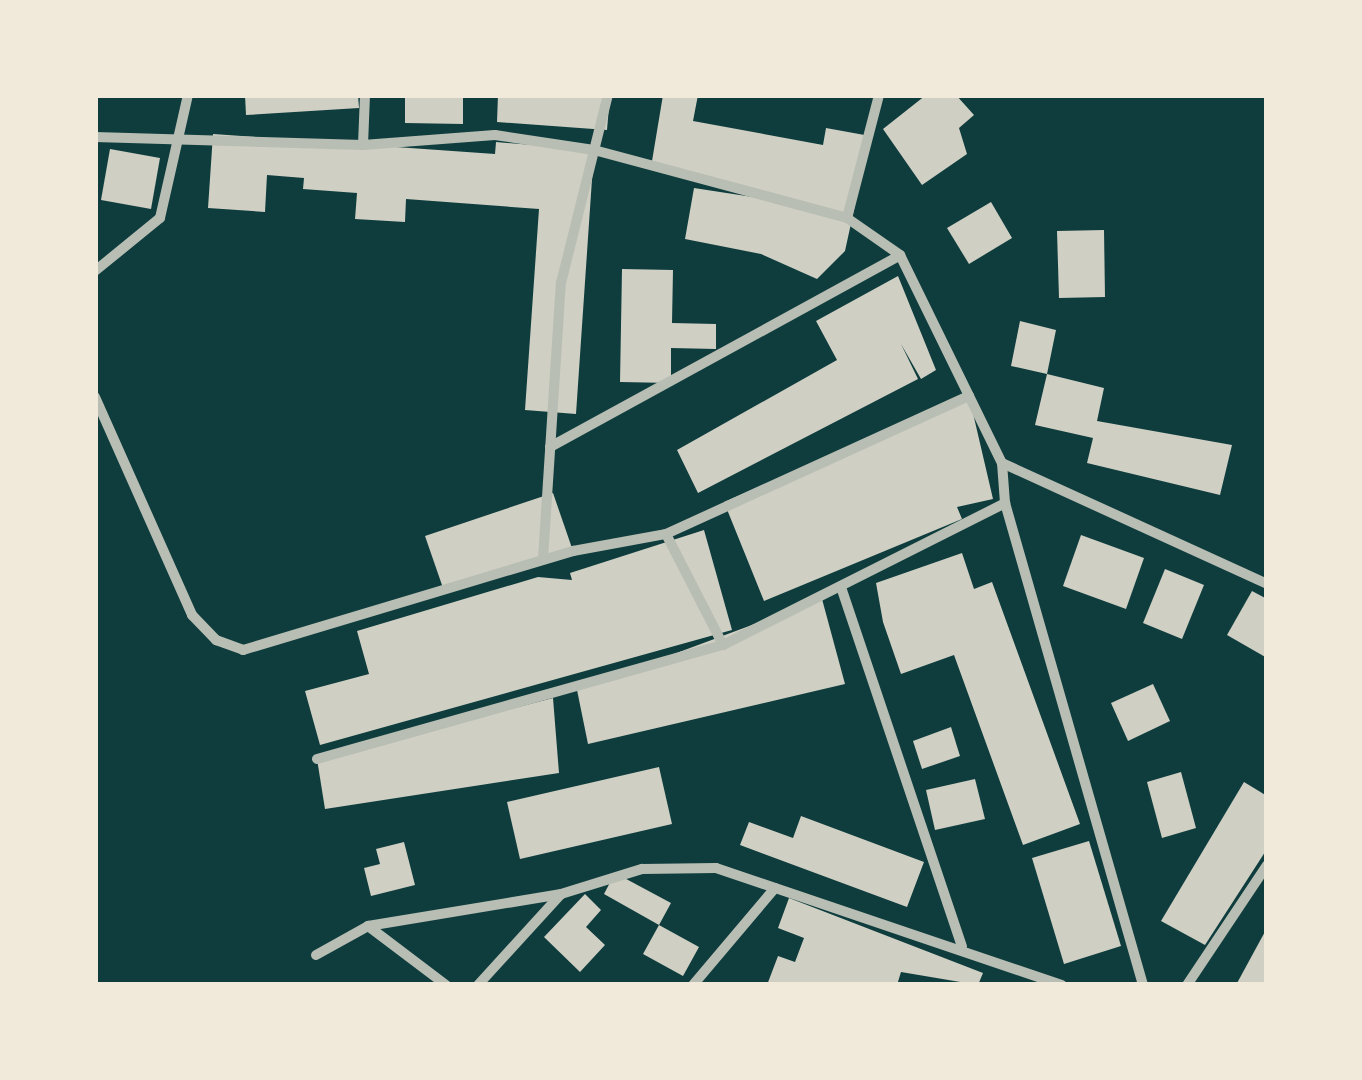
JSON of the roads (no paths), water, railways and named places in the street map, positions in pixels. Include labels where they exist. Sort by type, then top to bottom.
[{"type":"street","points":[[95,271],[160,218],[188,95]]},
{"type":"street","points":[[363,145],[365,95]]},
{"type":"street","points":[[543,559],[561,283],[608,95]]},
{"type":"street","points":[[846,218],[880,95]]},
{"type":"street","points":[[95,137],[180,133],[363,145],[495,135],[594,150],[846,218],[900,255],[1002,463],[1006,503],[1143,985]]},
{"type":"street","points":[[550,447],[900,255]]},
{"type":"street","points":[[95,398],[192,616],[229,645],[243,650],[543,559],[666,534],[969,396]]},
{"type":"street","points":[[1002,463],[1267,584]]},
{"type":"street","points":[[317,759],[723,645],[842,590],[1006,503]]},
{"type":"street","points":[[666,534],[723,645]]},
{"type":"street","points":[[842,590],[962,946]]},
{"type":"street","points":[[1187,985],[1267,865]]},
{"type":"street","points":[[316,955],[368,926],[561,894],[642,869],[716,868],[962,946],[1062,985]]},
{"type":"street","points":[[693,985],[775,888]]},
{"type":"street","points":[[478,985],[561,894]]},
{"type":"street","points":[[368,926],[446,985]]}]
